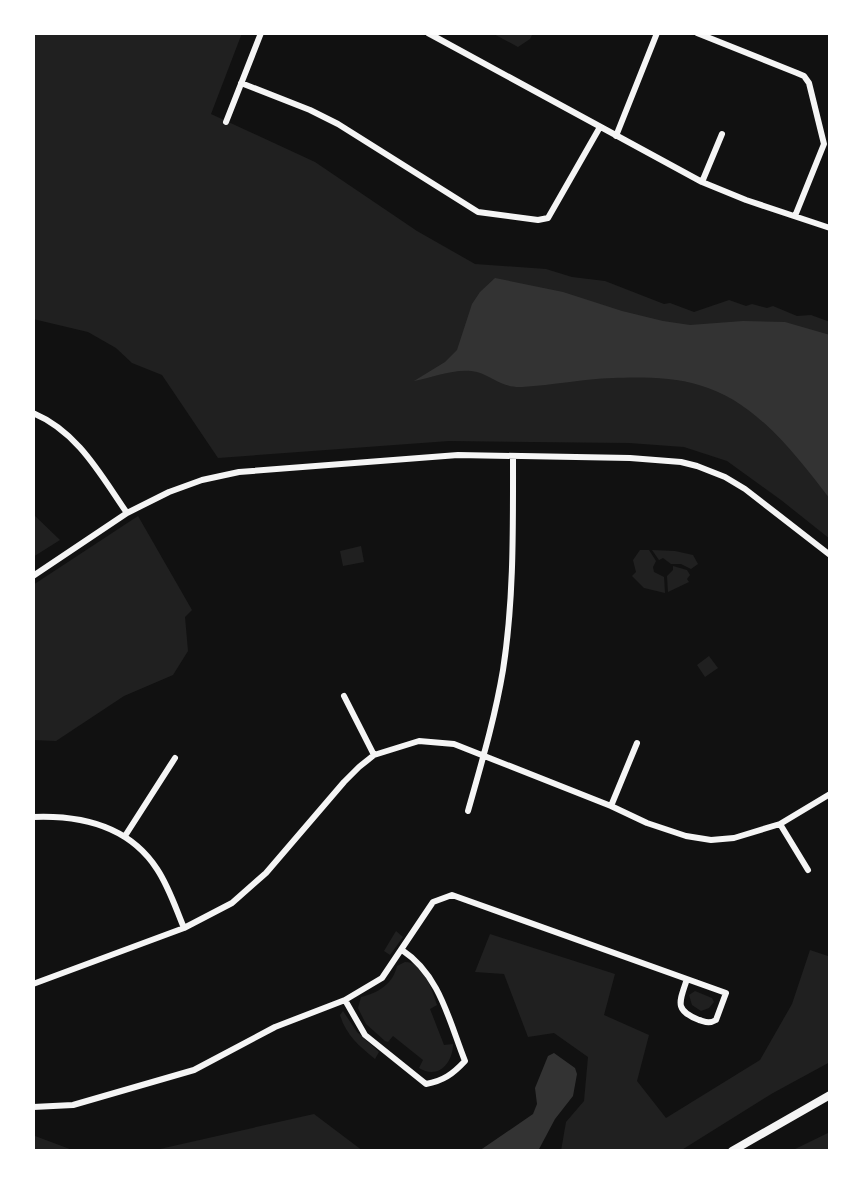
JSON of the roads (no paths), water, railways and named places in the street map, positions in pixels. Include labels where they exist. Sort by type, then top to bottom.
[{"type":"main road","points":[[732,1151],[830,1095]]},
{"type":"street","points":[[226,122],[261,33]]},
{"type":"street","points":[[428,33],[702,182],[830,228]]},
{"type":"street","points":[[616,135],[657,33]]},
{"type":"street","points":[[697,33],[804,76],[808,83],[824,144],[795,216]]},
{"type":"street","points":[[241,83],[338,124],[483,214],[538,220],[548,218],[600,127]]},
{"type":"street","points":[[702,182],[722,134]]},
{"type":"street","points":[[33,413],[60,427],[73,438],[127,513]]},
{"type":"street","points":[[33,576],[127,513],[169,492],[202,480],[239,471],[458,455],[630,458],[697,466],[725,477],[745,489],[830,555]]},
{"type":"street","points":[[468,811],[484,754],[508,630],[513,456]]},
{"type":"street","points":[[344,696],[374,755]]},
{"type":"street","points":[[33,984],[184,928],[214,914],[266,873],[344,782],[374,755],[419,741],[454,744],[484,754],[658,827],[711,840],[734,838],[780,824],[830,794]]},
{"type":"street","points":[[611,806],[637,743]]},
{"type":"street","points":[[125,836],[175,758]]},
{"type":"street","points":[[33,817],[86,820],[125,836],[156,868],[184,928]]},
{"type":"street","points":[[780,824],[808,870]]},
{"type":"street","points":[[33,1107],[73,1105],[194,1070],[275,1027],[345,1000],[382,978],[433,902],[452,895],[687,979],[726,993],[716,1020],[708,1023],[685,1015],[681,1010],[680,1002],[687,979]]},
{"type":"street","points":[[345,1000],[365,1035],[426,1084],[439,1082],[455,1071],[465,1061],[434,982],[424,967],[402,950]]}]
